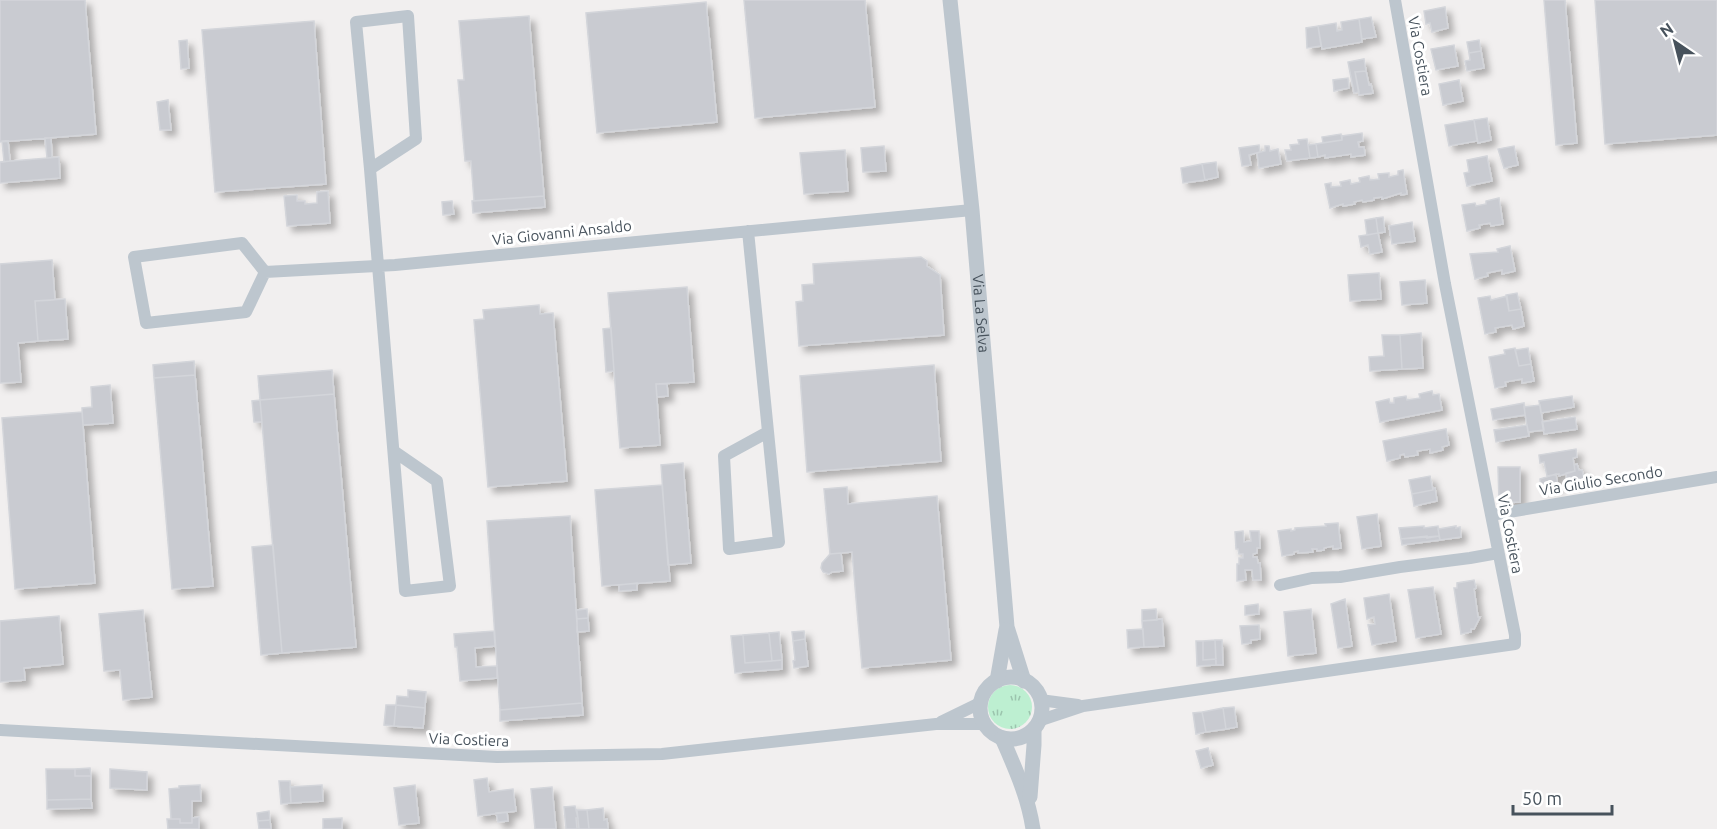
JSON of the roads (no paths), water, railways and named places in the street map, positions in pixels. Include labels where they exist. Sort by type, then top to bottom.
[{"type":"street","name":"Via La Selva","points":[[950,0],[972,210],[1007,627],[1024,681]]},
{"type":"street","name":"Via Costiera","points":[[1036,725],[1083,706],[1515,644],[1445,284],[1395,0]]},
{"type":"street","points":[[370,169],[416,139],[408,16],[356,22],[379,266],[405,591],[450,586],[437,481],[394,452]]},
{"type":"street","name":"Via Giovanni Ansaldo","points":[[266,272],[379,266],[972,210]]},
{"type":"street","points":[[748,231],[779,542],[729,549],[724,456],[768,432]]},
{"type":"street","points":[[242,243],[266,272],[246,312],[146,323],[134,258],[242,243]]},
{"type":"street","name":"Via Giulio Secondo","points":[[1491,515],[1717,477]]},
{"type":"street","points":[[1280,585],[1312,578],[1340,577],[1498,553]]},
{"type":"street","name":"Via La Selva","points":[[997,681],[1007,627]]},
{"type":"street","points":[[1029,805],[1036,725],[1041,714],[1040,700],[1032,686],[1015,678],[997,681],[984,694],[980,710],[984,724],[994,734],[1002,738],[1019,738],[1036,725]]},
{"type":"street","name":"Via Costiera","points":[[1040,700],[1083,706]]},
{"type":"street","name":"Via Costiera","points":[[936,724],[980,703]]},
{"type":"street","name":"Via Costiera","points":[[0,730],[497,757],[662,754],[936,724],[984,724]]},
{"type":"street","points":[[1002,738],[1022,782],[1033,829]]}]
